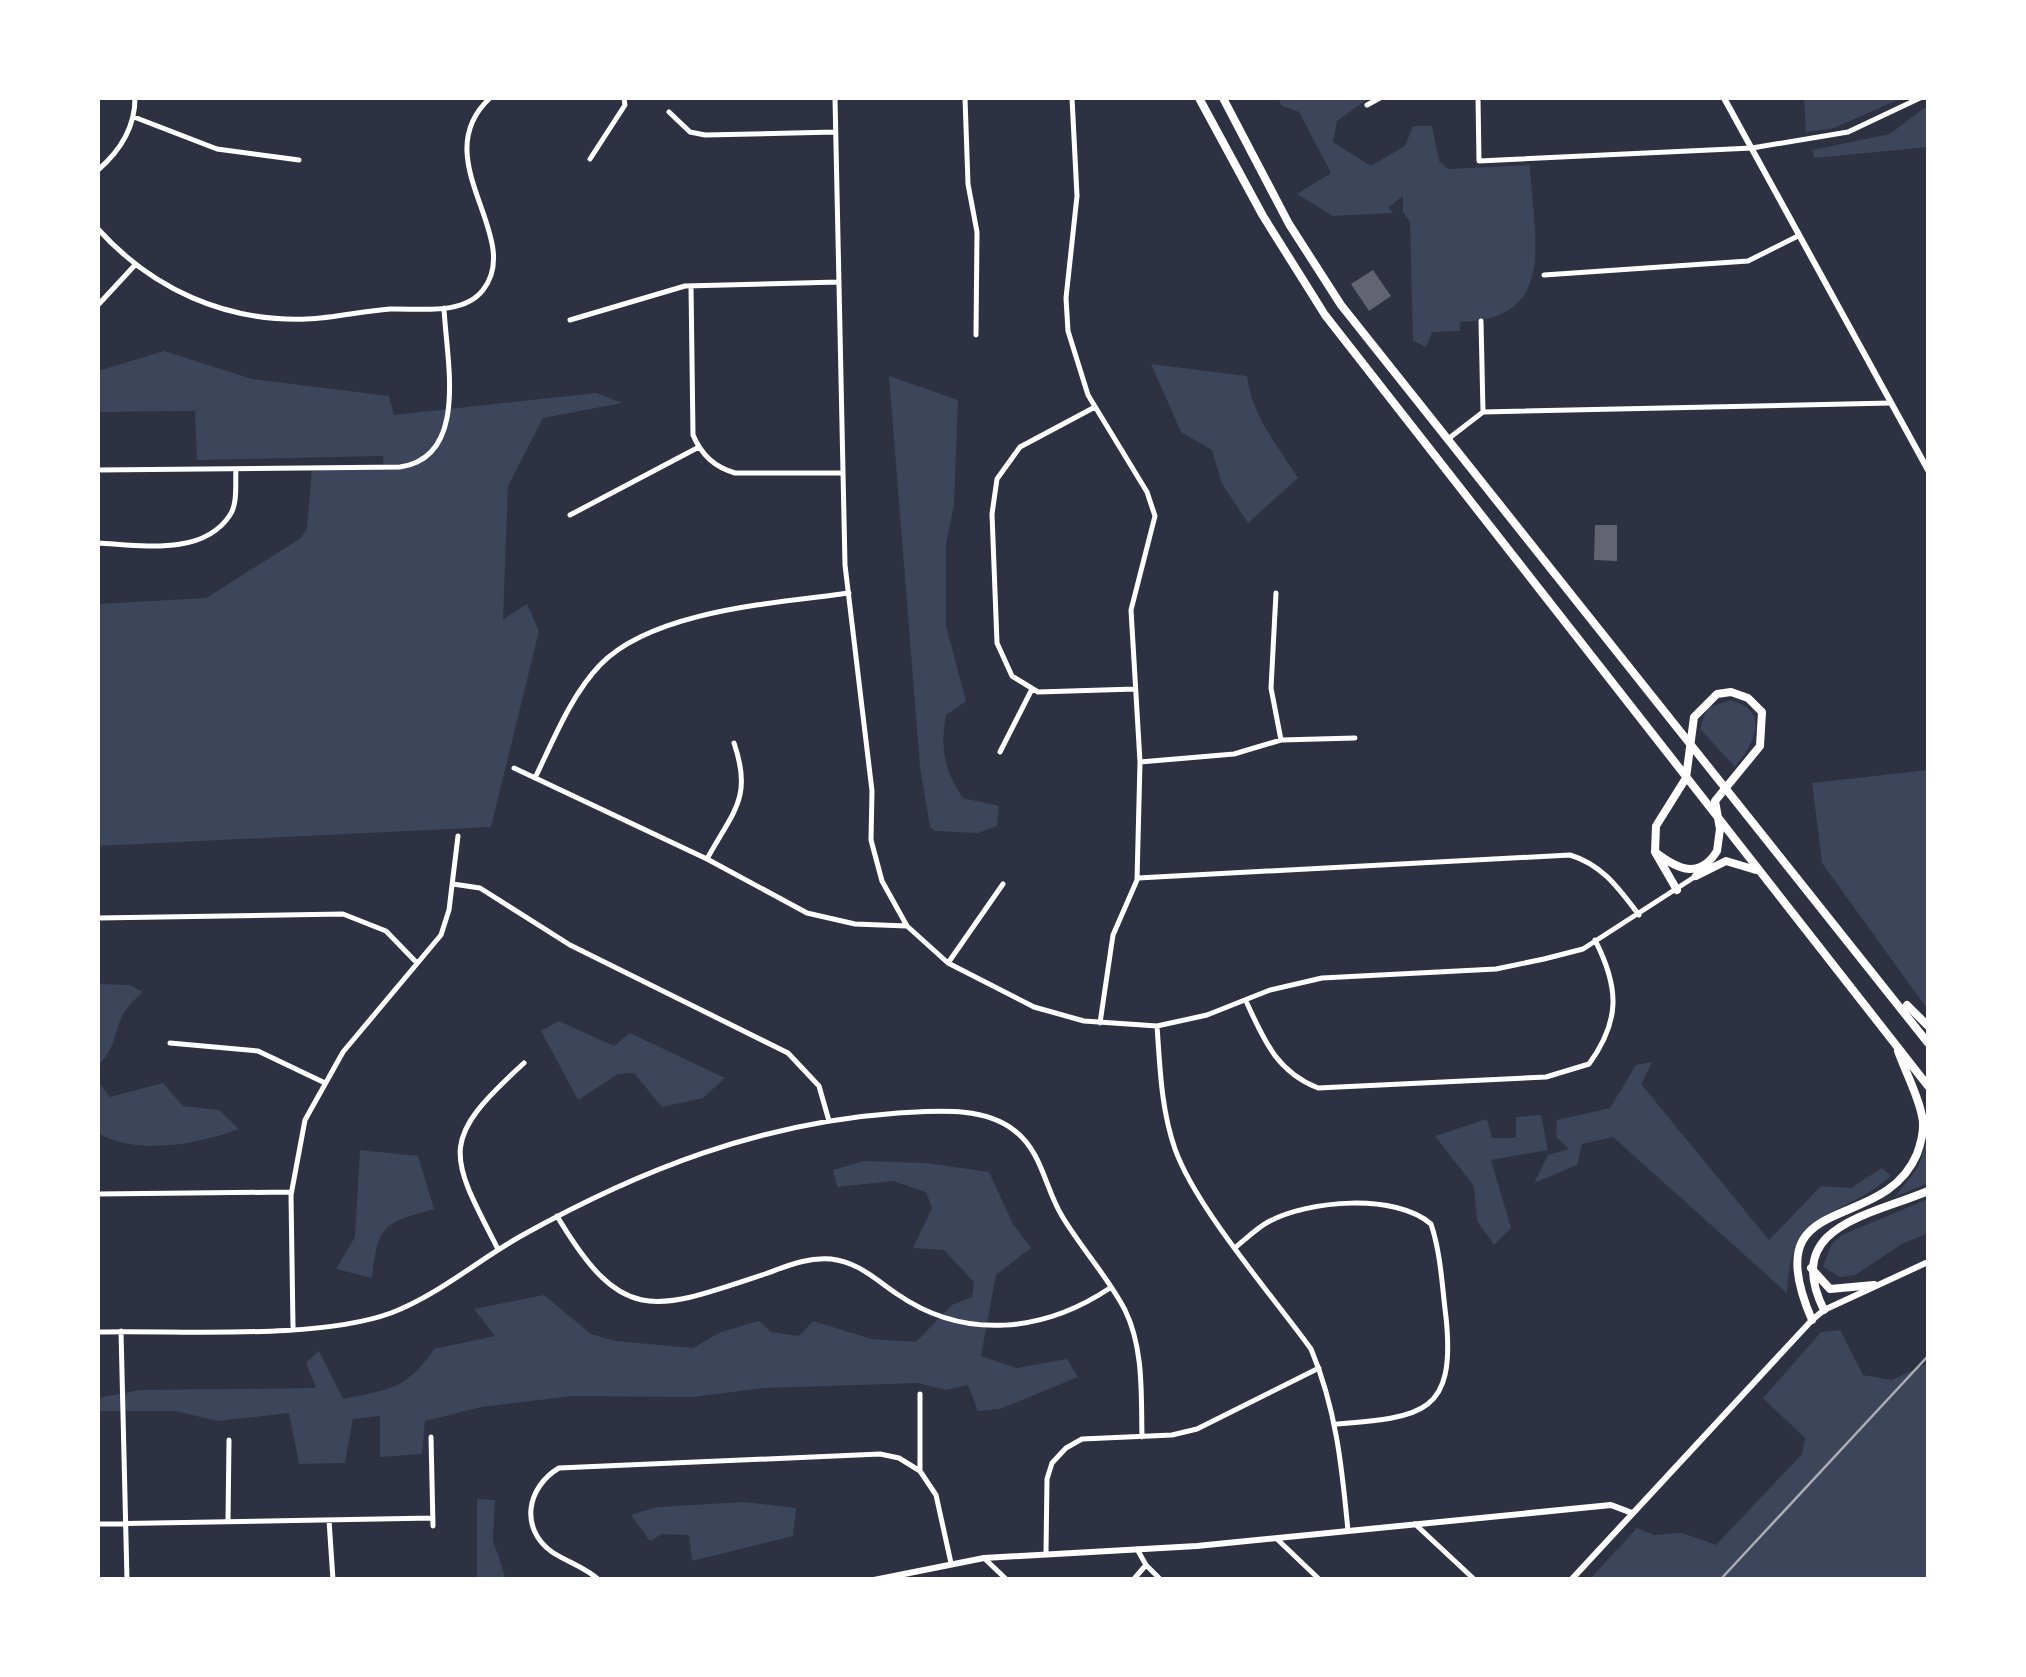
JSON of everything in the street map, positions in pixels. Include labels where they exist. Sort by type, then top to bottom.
[{"type":"highway","points":[[1199,98],[1263,216],[1326,315],[1928,1086]]},
{"type":"highway","points":[[1226,98],[1290,224],[1341,305],[1889,988],[1928,1043]]},
{"type":"highway","points":[[1677,890],[1655,852],[1656,826],[1686,778],[1694,717],[1717,694],[1731,692],[1748,698],[1762,712],[1760,746],[1715,800],[1720,829],[1718,852],[1697,873]]},
{"type":"highway","points":[[1655,852],[1675,868],[1697,873],[1726,861],[1759,870]]},
{"type":"highway","points":[[1889,988],[1928,1026]]},
{"type":"highway","points":[[1812,1320],[1794,1266],[1802,1240],[1824,1220],[1891,1190],[1909,1172],[1921,1144],[1923,1118],[1894,1042]]},
{"type":"highway","points":[[1824,1310],[1814,1290],[1811,1268],[1818,1242],[1834,1230],[1928,1191]]},
{"type":"highway","points":[[1811,1268],[1830,1289],[1874,1285]]},
{"type":"street","points":[[98,170],[123,142],[134,118],[135,98]]},
{"type":"street","points":[[98,229],[135,265],[202,303],[255,317],[309,319],[444,308],[476,297],[492,268],[466,151],[474,117],[490,98]]},
{"type":"street","points":[[590,159],[625,105],[624,98]]},
{"type":"street","points":[[835,98],[842,473],[850,592],[872,791],[871,840],[882,881],[907,926],[948,963],[1034,1007],[1100,1022],[1156,1026],[1322,978],[1520,966],[1583,949],[1677,890],[1697,873]]},
{"type":"street","points":[[965,98],[968,184],[977,232],[976,335]]},
{"type":"street","points":[[1072,98],[1077,214],[1066,298],[1068,331],[1095,407],[1147,492],[1155,516],[1154,534],[1132,596],[1140,762],[1136,878],[1113,935],[1100,1022]]},
{"type":"street","points":[[1366,106],[1380,98]]},
{"type":"street","points":[[1478,98],[1479,161],[1752,148],[1848,132],[1920,98]]},
{"type":"street","points":[[1724,98],[1928,470]]},
{"type":"street","points":[[669,112],[690,132],[705,135],[836,132]]},
{"type":"street","points":[[134,118],[217,149],[299,160]]},
{"type":"street","points":[[1544,274],[1748,261],[1798,236]]},
{"type":"street","points":[[98,305],[135,265]]},
{"type":"street","points":[[570,320],[643,295],[691,286],[838,282]]},
{"type":"street","points":[[691,286],[693,436],[699,447],[719,467],[735,473],[842,473]]},
{"type":"street","points":[[98,470],[400,467],[429,456],[442,440],[448,419],[444,308]]},
{"type":"street","points":[[1481,322],[1483,412]]},
{"type":"street","points":[[1448,439],[1483,412],[1894,403]]},
{"type":"street","points":[[1095,407],[1020,447],[1004,465],[994,487],[997,643],[1005,666],[1032,689],[1050,694],[1135,689]]},
{"type":"street","points":[[570,515],[699,447]]},
{"type":"street","points":[[98,543],[174,546],[217,528],[234,506],[236,469]]},
{"type":"street","points":[[535,778],[593,673],[618,651],[702,614],[850,592]]},
{"type":"street","points":[[1276,593],[1270,662],[1281,740]]},
{"type":"street","points":[[1000,752],[1032,689]]},
{"type":"street","points":[[1140,762],[1234,754],[1281,740],[1355,738]]},
{"type":"street","points":[[707,858],[744,792],[745,774],[734,743]]},
{"type":"street","points":[[514,768],[707,858],[807,913],[855,924],[907,926]]},
{"type":"street","points":[[293,1327],[291,1192],[298,1146],[323,1082],[343,1052],[441,935],[453,884],[458,836]]},
{"type":"street","points":[[1136,878],[1570,855],[1590,861],[1610,877],[1639,915]]},
{"type":"street","points":[[453,884],[480,888],[570,945],[788,1053],[814,1078],[829,1121]]},
{"type":"street","points":[[948,963],[1003,884]]},
{"type":"street","points":[[98,918],[343,914],[386,931],[418,964]]},
{"type":"street","points":[[1246,1000],[1270,1053],[1298,1080],[1318,1088],[1546,1077],[1588,1064],[1614,1021],[1611,972],[1594,940]]},
{"type":"street","points":[[1156,1026],[1166,1119],[1176,1152],[1192,1184],[1311,1349],[1320,1368],[1336,1424],[1348,1531]]},
{"type":"street","points":[[170,1044],[258,1051],[323,1082]]},
{"type":"street","points":[[498,1249],[463,1182],[458,1153],[476,1106],[524,1062]]},
{"type":"street","points":[[98,1332],[342,1325],[392,1312],[438,1290],[498,1249],[557,1216],[632,1177],[708,1148],[829,1121],[962,1113],[1004,1123],[1035,1153],[1053,1201],[1124,1309],[1137,1352],[1142,1436]]},
{"type":"street","points":[[98,1194],[291,1192]]},
{"type":"street","points":[[1237,1246],[1266,1223],[1294,1211],[1386,1202],[1417,1212],[1430,1224],[1450,1360],[1442,1387],[1426,1407],[1405,1415],[1336,1424]]},
{"type":"street","points":[[557,1216],[598,1278],[620,1293],[646,1301],[673,1300],[820,1258],[856,1266],[914,1304],[979,1326],[1038,1322],[1074,1309],[1110,1288]]},
{"type":"street","points":[[1570,1580],[1812,1320],[1874,1285],[1928,1262]]},
{"type":"street","points":[[121,1332],[128,1580]]},
{"type":"street","points":[[1046,1552],[1046,1479],[1052,1463],[1082,1439],[1197,1430],[1320,1368]]},
{"type":"street","points":[[920,1394],[920,1471]]},
{"type":"street","points":[[431,1437],[433,1526]]},
{"type":"street","points":[[228,1521],[229,1440]]},
{"type":"street","points":[[600,1580],[547,1548],[531,1520],[529,1511],[536,1489],[560,1468],[880,1454],[899,1458],[920,1471],[936,1495],[951,1563]]},
{"type":"street","points":[[874,1580],[951,1563],[1046,1552],[1276,1539],[1611,1505],[1632,1514]]},
{"type":"street","points":[[98,1524],[433,1518]]},
{"type":"street","points":[[330,1520],[332,1580]]},
{"type":"street","points":[[1415,1524],[1475,1580]]},
{"type":"street","points":[[1276,1539],[1320,1580]]},
{"type":"street","points":[[1138,1549],[1146,1566],[1161,1580]]},
{"type":"street","points":[[984,1558],[1006,1580]]},
{"type":"street","points":[[1133,1580],[1146,1566]]},
{"type":"shaded area","points":[[1278,98],[1369,98],[1337,121],[1333,142],[1371,166],[1405,146],[1413,126],[1432,126],[1439,161],[1448,169],[1530,165],[1534,270],[1527,290],[1514,307],[1492,318],[1460,322],[1460,331],[1432,332],[1426,347],[1413,341],[1410,222],[1403,212],[1403,196],[1389,207],[1393,213],[1333,216],[1297,194],[1331,173],[1299,112],[1282,106]]},
{"type":"shaded area","points":[[1804,98],[1902,98],[1834,128],[1806,132]]},
{"type":"shaded area","points":[[1928,105],[1928,147],[1814,158],[1812,150],[1890,134]]},
{"type":"shaded area","points":[[164,351],[252,379],[389,396],[394,415],[596,393],[622,403],[543,418],[508,486],[503,619],[527,604],[539,631],[491,827],[98,846],[98,604],[206,598],[301,538],[307,528],[312,468],[384,466],[383,456],[197,460],[195,411],[99,412],[98,422],[98,371]]},
{"type":"shaded area","points":[[1151,364],[1247,376],[1260,417],[1298,478],[1248,523],[1222,484],[1212,450],[1181,432]]},
{"type":"shaded area","points":[[889,376],[958,400],[954,505],[946,544],[946,626],[966,701],[946,715],[943,738],[951,778],[963,798],[999,806],[997,826],[978,833],[935,831],[930,827],[920,767]]},
{"type":"shaded area","points":[[1730,700],[1743,705],[1755,720],[1753,738],[1735,767],[1700,729],[1707,708]]},
{"type":"shaded area","points":[[1928,770],[1928,1010],[1822,863],[1812,783]]},
{"type":"shaded area","points":[[98,984],[130,985],[143,992],[124,1013],[111,1047],[98,1066]]},
{"type":"shaded area","points":[[559,1021],[614,1046],[630,1033],[725,1078],[703,1098],[662,1107],[634,1073],[618,1074],[578,1100],[541,1031]]},
{"type":"shaded area","points":[[1652,1062],[1641,1084],[1769,1240],[1821,1186],[1851,1188],[1882,1168],[1891,1176],[1807,1229],[1797,1244],[1787,1293],[1613,1137],[1582,1144],[1577,1165],[1534,1183],[1548,1155],[1569,1149],[1556,1137],[1557,1120],[1610,1108],[1636,1065]]},
{"type":"shaded area","points":[[98,1066],[99,1083],[110,1097],[163,1083],[183,1106],[219,1110],[239,1129],[187,1143],[149,1146],[98,1133]]},
{"type":"shaded area","points":[[1927,1106],[1928,1183],[1895,1197],[1918,1167],[1926,1143]]},
{"type":"shaded area","points":[[1541,1115],[1548,1150],[1491,1160],[1511,1228],[1494,1245],[1477,1221],[1474,1186],[1435,1136],[1487,1119],[1492,1138],[1516,1138],[1516,1117]]},
{"type":"shaded area","points":[[360,1150],[418,1156],[434,1209],[404,1218],[386,1229],[377,1247],[372,1278],[336,1269],[355,1237]]},
{"type":"shaded area","points":[[864,1161],[927,1163],[989,1172],[1013,1224],[1031,1248],[996,1275],[981,1356],[1017,1368],[1067,1359],[1078,1377],[1000,1409],[978,1411],[968,1385],[946,1390],[918,1383],[765,1388],[692,1397],[572,1396],[481,1407],[425,1421],[422,1454],[380,1457],[380,1416],[353,1419],[345,1463],[299,1464],[289,1413],[217,1421],[175,1411],[98,1411],[98,1398],[140,1390],[316,1388],[306,1363],[319,1351],[343,1399],[373,1393],[396,1386],[415,1373],[434,1349],[495,1336],[474,1309],[544,1295],[591,1334],[615,1341],[693,1348],[721,1332],[759,1321],[771,1332],[799,1336],[813,1321],[872,1339],[916,1342],[952,1305],[972,1297],[974,1282],[944,1250],[913,1248],[932,1208],[926,1192],[893,1181],[837,1187],[833,1170]]},
{"type":"shaded area","points":[[1928,1199],[1928,1233],[1902,1244],[1855,1275],[1840,1277],[1823,1267],[1831,1245],[1842,1235]]},
{"type":"shaded area","points":[[1840,1330],[1863,1375],[1892,1380],[1928,1363],[1928,1579],[1590,1579],[1637,1528],[1654,1535],[1682,1533],[1716,1545],[1802,1454],[1805,1438],[1763,1398],[1821,1332]]},
{"type":"shaded area","points":[[477,1499],[495,1500],[493,1540],[506,1579],[477,1579]]},
{"type":"shaded area","points":[[744,1502],[796,1508],[793,1536],[692,1561],[689,1535],[662,1534],[650,1541],[631,1515],[657,1507]]},
{"type":"building","points":[[1373,270],[1391,296],[1369,311],[1351,284]]},
{"type":"building","points":[[1595,525],[1617,525],[1617,561],[1594,560]]},
{"type":"railway","points":[[1720,1580],[1928,1356]]}]
